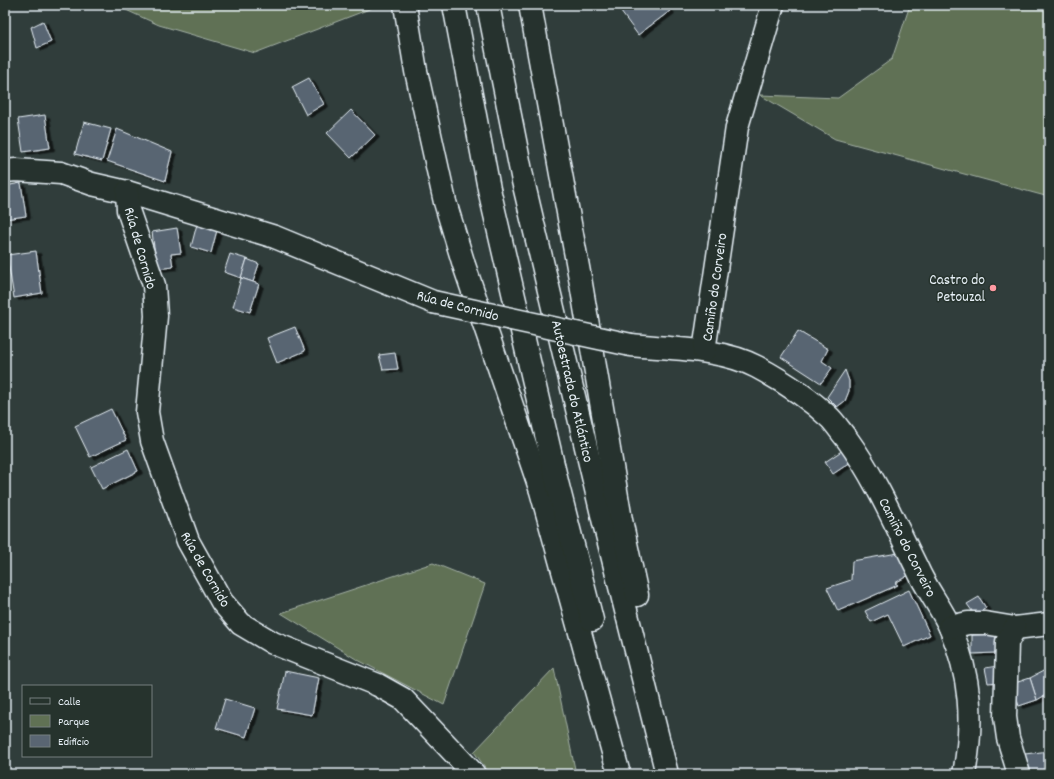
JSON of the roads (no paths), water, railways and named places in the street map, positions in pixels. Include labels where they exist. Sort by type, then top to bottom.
[{"type":"main road","points":[[405,5],[416,71],[445,202],[467,273],[541,491],[619,774]]},
{"type":"main road","points":[[454,5],[491,197],[558,486],[630,774]]},
{"type":"main road","name":"Autoestrada do Atlántico","points":[[488,5],[523,181],[604,523],[667,774]]},
{"type":"main road","points":[[530,5],[580,278],[621,520],[674,774]]},
{"type":"main road","name":"Camiño do Corveiro","points":[[773,5],[738,127],[704,351],[755,366],[798,391],[831,418],[855,450],[883,497],[918,570],[950,627],[965,672],[970,710],[969,746],[964,774]]},
{"type":"main road","points":[[5,171],[16,170],[61,173],[92,184],[128,192]]},
{"type":"main road","name":"Rúa de Cornido","points":[[474,774],[403,699],[378,684],[273,643],[241,624],[222,602],[188,541],[152,441],[147,412],[156,316],[154,285],[128,210],[128,192],[275,237],[433,302],[631,345],[704,351]]},
{"type":"main road","points":[[950,627],[968,623],[985,623],[1015,628],[1049,624]]},
{"type":"main road","points":[[1015,628],[1007,642],[1005,717],[1008,738],[1019,774]]},
{"type":"place","name":"Castro do Petouzal","points":[[993,288]]}]
